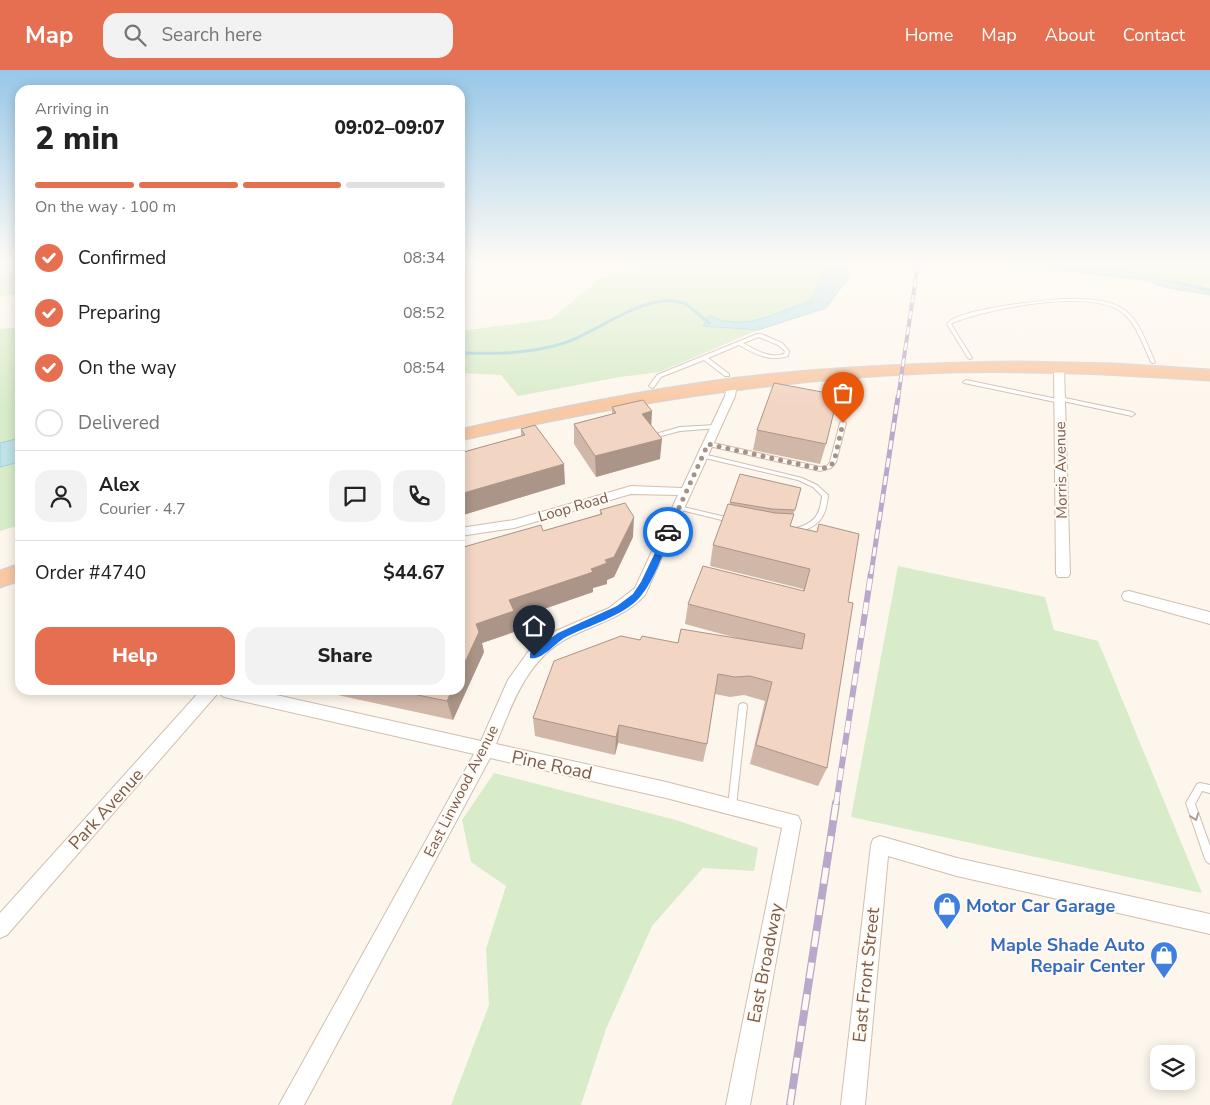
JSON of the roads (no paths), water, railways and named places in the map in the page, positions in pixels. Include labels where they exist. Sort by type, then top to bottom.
[{"type":"highway","points":[[465,434],[602,404],[729,380],[824,366],[970,358],[1046,358],[1153,362],[1210,368]]},
{"type":"highway","points":[[465,424],[561,402],[652,386],[906,368],[1059,366],[1210,375]]},
{"type":"highway","points":[[0,563],[15,558]]},
{"type":"highway","points":[[0,579],[15,574]]},
{"type":"street","name":"Morris Avenue","points":[[1059,366],[1063,574]]},
{"type":"street","name":"East Linwood Avenue","points":[[291,1105],[485,750],[509,691],[519,673],[534,656],[552,641],[620,608],[636,596],[644,584],[730,396],[729,380]]},
{"type":"street","name":"Loop Road","points":[[465,531],[514,524],[638,489],[687,492]]},
{"type":"street","points":[[1129,596],[1210,618]]},
{"type":"street","name":"Park Avenue","points":[[0,928],[207,695]]},
{"type":"street","name":"Pine Road","points":[[246,695],[732,806],[792,822]]},
{"type":"street","name":"East Broadway","points":[[738,1105],[792,822]]},
{"type":"street","name":"East Front Street","points":[[853,1105],[880,844],[957,867],[1210,924]]},
{"type":"lane","points":[[970,358],[950,328],[950,322],[960,316],[987,311]]},
{"type":"lane","points":[[1124,311],[1133,322],[1153,362]]},
{"type":"lane","points":[[652,386],[659,376],[705,358],[739,343],[759,335],[780,344],[787,351],[786,355],[782,357],[772,358],[739,343]]},
{"type":"lane","points":[[705,358],[729,380]]},
{"type":"lane","points":[[966,382],[1132,414]]},
{"type":"lane","points":[[706,450],[820,469],[829,467],[834,462],[843,423]]},
{"type":"lane","points":[[661,434],[697,427],[716,427]]},
{"type":"lane","points":[[706,450],[800,479],[815,486],[825,495],[825,508],[816,523],[796,531],[788,531]]},
{"type":"lane","points":[[679,508],[735,522]]},
{"type":"lane","points":[[732,806],[743,706]]},
{"type":"lane","points":[[1210,789],[1200,787],[1190,804],[1210,859]]},
{"type":"water","points":[[783,311],[816,311],[758,330],[703,326],[709,315],[721,320],[747,322]]},
{"type":"water","points":[[15,439],[15,463],[0,467],[0,443]]},
{"type":"waterway","points":[[465,353],[514,352],[554,346],[580,337],[630,311]]},
{"type":"waterway","points":[[695,311],[709,323]]},
{"type":"railway","points":[[898,398],[911,311]]},
{"type":"railway","points":[[871,574],[898,397]]},
{"type":"railway","points":[[836,804],[871,573]]},
{"type":"railway","points":[[790,1105],[836,803]]},
{"type":"place","name":"Motor Car Garage","points":[[947,930]]},
{"type":"place","name":"Maple Shade Auto Repair Center","points":[[1164,979]]}]
